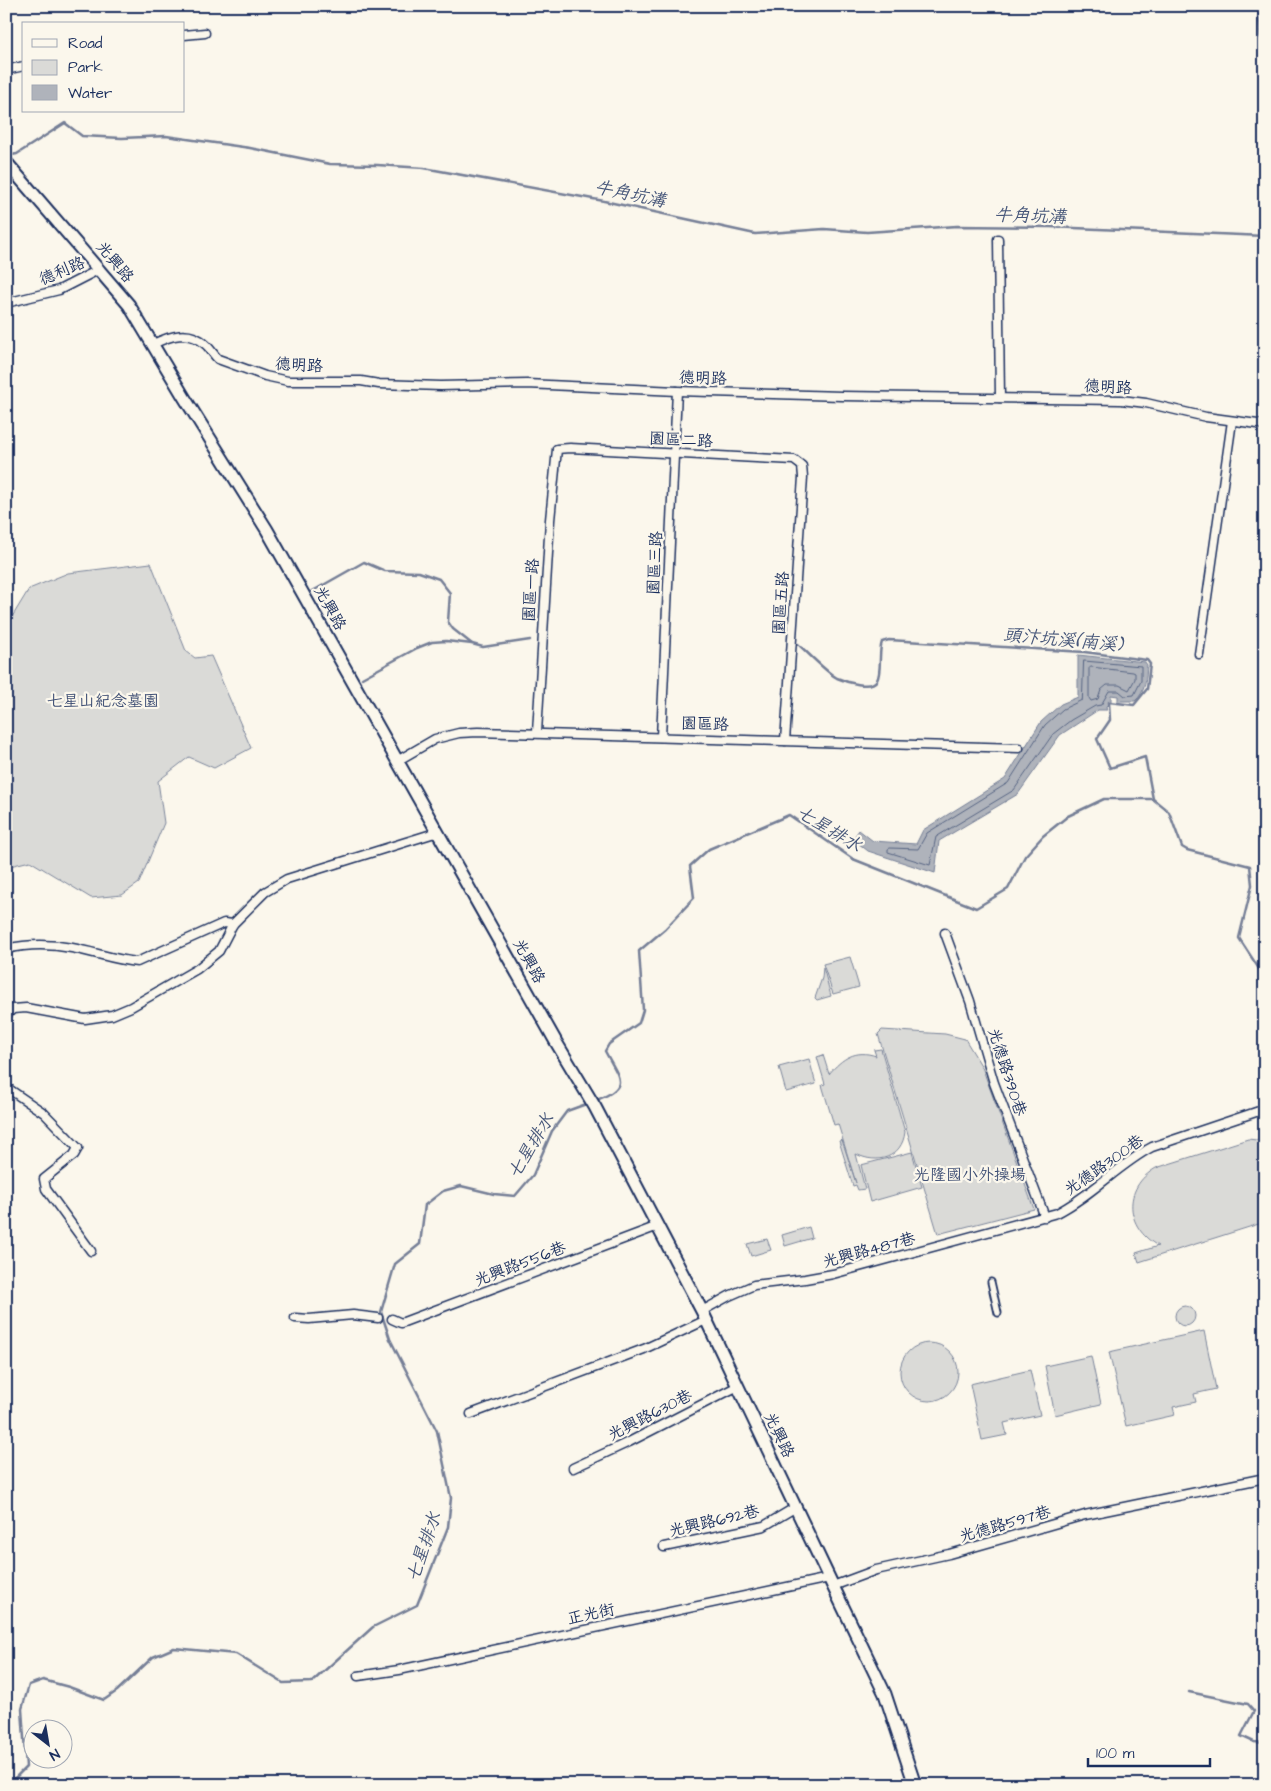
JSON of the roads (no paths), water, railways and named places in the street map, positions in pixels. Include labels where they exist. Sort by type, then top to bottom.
[{"type":"main road","name":"光興路","points":[[7,162],[129,305],[267,530],[556,1042],[588,1094],[704,1315],[885,1694],[915,1785]]},
{"type":"street","points":[[1263,6],[1265,36]]},
{"type":"street","points":[[185,35],[205,33]]},
{"type":"street","points":[[6,70],[22,66]]},
{"type":"street","points":[[998,239],[1000,398]]},
{"type":"street","name":"德利路","points":[[6,303],[59,290],[100,269]]},
{"type":"street","name":"德明路","points":[[153,344],[171,336],[193,336],[208,346],[213,355],[218,359],[265,376],[288,381],[341,380],[396,385],[441,386],[527,384],[677,391],[1121,400],[1146,403],[1206,417],[1265,425]]},
{"type":"street","name":"園區三路","points":[[661,737],[677,391]]},
{"type":"street","points":[[1199,654],[1232,421]]},
{"type":"street","name":"園區二路","points":[[557,449],[570,448],[794,460],[802,466]]},
{"type":"street","name":"園區一路","points":[[537,732],[550,520],[557,449]]},
{"type":"street","name":"園區五路","points":[[785,741],[803,476],[802,466]]},
{"type":"street","name":"園區路","points":[[397,760],[446,735],[478,732],[537,732],[1018,748]]},
{"type":"street","points":[[6,1016],[12,1009],[26,1008],[85,1019],[112,1015],[131,1007],[197,969],[219,951],[233,924],[265,892],[287,880],[438,832]]},
{"type":"street","points":[[6,949],[44,945],[72,948],[122,961],[137,962],[224,924],[233,924]]},
{"type":"street","name":"光德路390巷","points":[[945,934],[970,1001],[994,1082],[1045,1217]]},
{"type":"street","points":[[6,1087],[44,1113],[78,1148],[74,1155],[44,1179],[43,1182],[46,1189],[91,1251]]},
{"type":"street","name":"光德路300巷","points":[[1045,1217],[1064,1210],[1139,1154],[1152,1147],[1265,1109]]},
{"type":"street","name":"光興路487巷","points":[[470,1414],[644,1349],[704,1315],[735,1293],[754,1285],[832,1274],[1045,1217]]},
{"type":"street","name":"光興路556巷","points":[[392,1319],[401,1323],[658,1226]]},
{"type":"street","points":[[991,1282],[998,1313]]},
{"type":"street","points":[[295,1318],[308,1319],[353,1315],[378,1318]]},
{"type":"street","name":"光興路630巷","points":[[574,1468],[738,1386]]},
{"type":"street","name":"光德路597巷","points":[[831,1582],[949,1554],[1085,1515],[1265,1478]]},
{"type":"street","name":"光興路692巷","points":[[664,1547],[764,1526],[796,1507]]},
{"type":"street","name":"正光街","points":[[358,1676],[392,1672],[679,1609],[831,1582]]},
{"type":"water","points":[[1078,655],[1145,662],[1147,665],[1145,684],[1139,697],[1135,701],[1118,701],[1118,696],[1111,695],[1111,702],[1106,706],[1107,710],[1098,710],[1060,735],[1018,794],[939,841],[935,873],[868,851],[853,839],[859,830],[873,841],[916,844],[923,830],[1005,779],[1041,722],[1061,704],[1078,697]]},
{"type":"waterway","name":"牛角坑溝","points":[[6,156],[17,154],[65,123],[82,136],[122,138],[166,136],[250,148],[330,164],[424,168],[604,201],[755,234],[824,229],[867,232],[957,226],[1050,227],[1265,236]]},
{"type":"waterway","name":"頭汴坑溪(南溪)","points":[[311,592],[364,562],[385,571],[419,572],[439,579],[450,593],[448,622],[453,629],[472,644]]},
{"type":"waterway","name":"頭汴坑溪(南溪)","points":[[362,678],[417,648],[432,642],[446,641],[483,647],[530,640]]},
{"type":"waterway","name":"頭汴坑溪(南溪)","points":[[798,644],[822,667],[837,678],[864,685],[874,683],[877,680],[882,642],[889,640],[1084,652],[1147,660],[1150,664],[1147,689],[1134,705],[1109,702],[1110,720],[1097,739],[1110,768],[1145,757],[1153,799]]},
{"type":"waterway","name":"七星排水","points":[[594,1101],[606,1096],[618,1086],[618,1075],[605,1051],[609,1044],[639,1023],[643,1010],[639,951],[665,929],[694,898],[690,866],[709,849],[789,815],[853,859],[976,908],[1008,889],[1025,856],[1043,836],[1068,816],[1104,799],[1153,799],[1169,812],[1182,847],[1187,850],[1250,866],[1252,885],[1239,938],[1265,978]]},
{"type":"waterway","name":"七星排水","points":[[8,1785],[26,1767],[22,1709],[29,1685],[43,1680],[104,1700],[117,1691],[153,1657],[174,1648],[236,1654],[283,1683],[312,1682],[373,1627],[417,1605],[448,1527],[451,1498],[437,1431],[390,1339],[381,1312],[395,1264],[420,1244],[425,1205],[443,1191],[461,1186],[494,1194],[515,1196],[533,1175],[552,1131],[567,1111],[589,1103]]},
{"type":"waterway","points":[[1189,1692],[1248,1704],[1254,1711],[1241,1736],[1254,1742],[1265,1743]]},
{"type":"park label","name":"七星山紀念墓園","points":[[103,701]]},
{"type":"park label","name":"光隆國小外操場","points":[[970,1175]]}]
